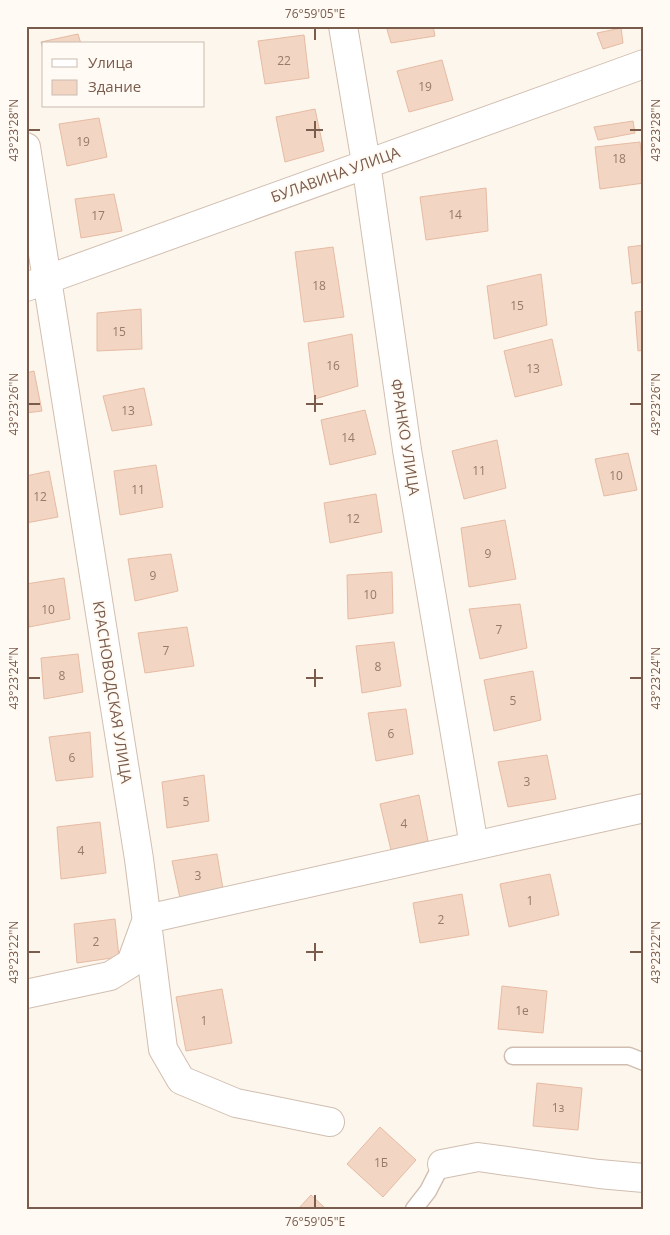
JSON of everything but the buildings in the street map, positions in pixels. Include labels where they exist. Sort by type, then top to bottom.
[{"type":"street","name":"ФРАНКО УЛИЦА","points":[[344,26],[366,163],[407,450],[474,846]]},
{"type":"street","name":"БУЛАВИНА УЛИЦА","points":[[37,283],[644,64]]},
{"type":"street","name":"КРАСНОВОДСКАЯ УЛИЦА","points":[[26,147],[37,283],[147,919],[163,1049],[181,1080],[236,1103],[330,1122]]},
{"type":"street","points":[[26,994],[110,976],[131,963],[147,919],[644,808]]},
{"type":"street","points":[[442,1164],[478,1157],[599,1174],[644,1178]]},
{"type":"lane","points":[[513,1056],[629,1056],[644,1062]]},
{"type":"lane","points":[[414,1209],[428,1191],[442,1164]]}]
